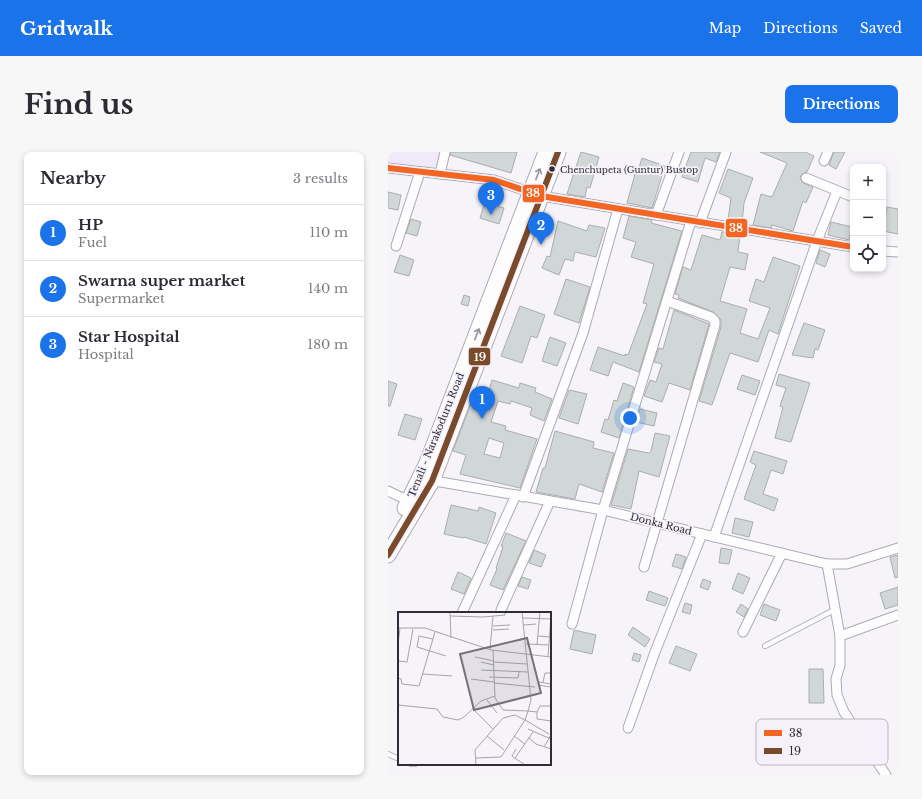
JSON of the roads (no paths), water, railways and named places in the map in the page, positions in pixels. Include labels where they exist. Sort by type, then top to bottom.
[{"type":"main road","name":"Tenali - Narakoduru Road","points":[[536,194],[546,152]]},
{"type":"main road","name":"Tenali - Narakoduru Road","points":[[388,555],[426,480],[536,194],[558,152]]},
{"type":"main road","name":"Tenali - Narakoduru Road","points":[[388,536],[409,501],[426,480]]},
{"type":"street","points":[[440,174],[445,152]]},
{"type":"street","points":[[656,215],[679,152]]},
{"type":"street","points":[[572,624],[603,510],[668,301],[696,222],[726,152]]},
{"type":"street","points":[[824,161],[828,152]]},
{"type":"street","points":[[388,168],[494,180],[536,194],[696,222],[850,246]]},
{"type":"street","points":[[396,246],[420,172]]},
{"type":"street","points":[[806,178],[850,196]]},
{"type":"street","points":[[714,537],[817,241],[837,191]]},
{"type":"street","points":[[462,612],[519,496],[583,333],[618,208]]},
{"type":"street","points":[[886,251],[898,252]]},
{"type":"street","points":[[644,567],[715,325],[715,321],[711,317],[668,301]]},
{"type":"street","name":"Donka Road","points":[[426,480],[603,510],[827,564],[847,564],[898,548]]},
{"type":"street","points":[[388,491],[409,501]]},
{"type":"street","points":[[501,610],[550,501]]},
{"type":"street","points":[[628,728],[655,652],[702,534]]},
{"type":"street","points":[[743,632],[782,554]]},
{"type":"street","points":[[827,564],[840,636],[840,665],[836,679],[838,695],[844,712],[849,719]]},
{"type":"street","points":[[840,636],[898,615]]},
{"type":"street","points":[[879,765],[886,775]]},
{"type":"lane","points":[[765,646],[836,609]]},
{"type":"lane","points":[[388,754],[398,759]]},
{"type":"place","name":"Chenchupeta (Guntur) Bustop","points":[[552,169]]},
{"type":"place","name":"Star Hospital","points":[[491,215]]},
{"type":"place","name":"Swarna super market","points":[[541,245]]},
{"type":"place","name":"HP","points":[[482,419]]}]
